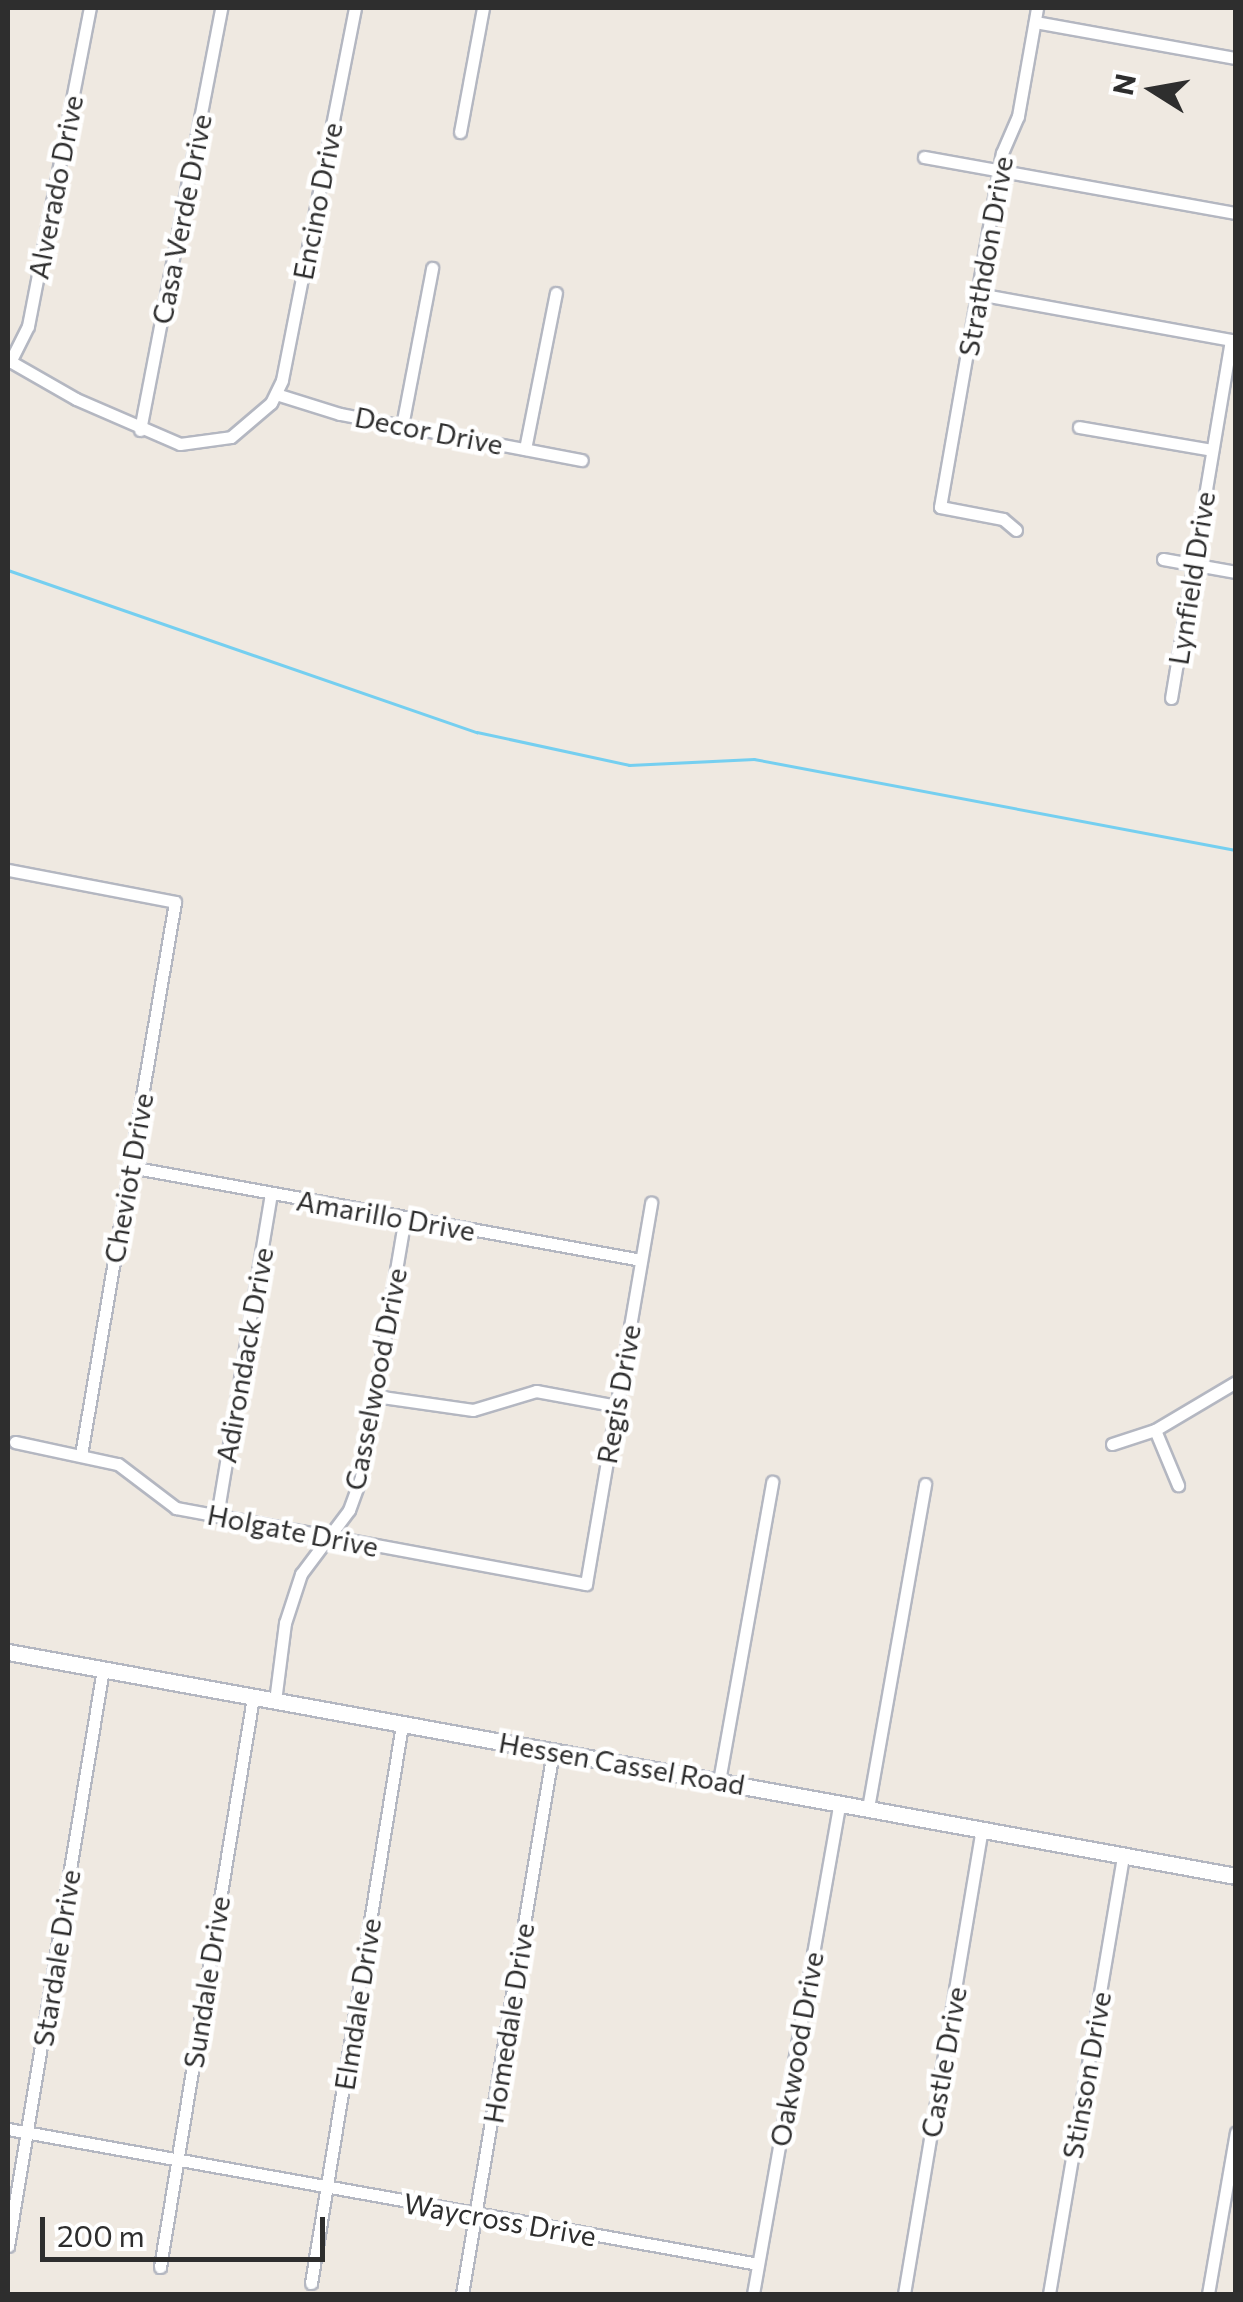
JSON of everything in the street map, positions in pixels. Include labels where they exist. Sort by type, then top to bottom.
[{"type":"main road","name":"Hessen Cassel Road","points":[[8,1652],[1236,1876]]},
{"type":"street","name":"Alverado Drive","points":[[9,361],[28,326],[90,8]]},
{"type":"street","name":"Casa Verde Drive","points":[[140,430],[222,8]]},
{"type":"street","name":"Encino Drive","points":[[276,394],[355,8]]},
{"type":"street","points":[[460,132],[483,8]]},
{"type":"street","name":"Strathdon Drive","points":[[1016,530],[1003,519],[940,507],[999,170],[1018,116],[1037,8]]},
{"type":"street","points":[[1034,22],[1236,58]]},
{"type":"street","points":[[924,156],[1236,213]]},
{"type":"street","points":[[402,426],[432,268]]},
{"type":"street","points":[[525,448],[556,293]]},
{"type":"street","name":"Lynfield Drive","points":[[978,294],[1231,340],[1171,698]]},
{"type":"street","points":[[9,361],[140,430],[180,444],[224,440],[246,428],[276,394]]},
{"type":"street","name":"Decor Drive","points":[[276,394],[402,426],[582,460]]},
{"type":"street","points":[[1080,427],[1212,450]]},
{"type":"street","points":[[1163,559],[1236,572]]},
{"type":"street","name":"Cheviot Drive","points":[[8,870],[175,902],[81,1455]]},
{"type":"street","name":"Amarillo Drive","points":[[130,1167],[641,1260]]},
{"type":"street","name":"Adirondack Drive","points":[[217,1516],[271,1194]]},
{"type":"street","name":"Regis Drive","points":[[586,1584],[651,1203]]},
{"type":"street","name":"Casselwood Drive","points":[[275,1701],[286,1622],[301,1574],[330,1538],[357,1491],[405,1218]]},
{"type":"street","points":[[1112,1444],[1155,1430],[1236,1382]]},
{"type":"street","points":[[375,1396],[473,1410],[536,1391],[617,1406]]},
{"type":"street","points":[[1155,1430],[1178,1486]]},
{"type":"street","name":"Holgate Drive","points":[[15,1442],[118,1464],[176,1508],[586,1584]]},
{"type":"street","points":[[720,1781],[772,1482]]},
{"type":"street","points":[[868,1808],[925,1484]]},
{"type":"street","name":"Stardale Drive","points":[[8,2246],[104,1670]]},
{"type":"street","name":"Sundale Drive","points":[[160,2267],[253,1696]]},
{"type":"street","name":"Elmdale Drive","points":[[310,2283],[402,1724]]},
{"type":"street","name":"Homedale Drive","points":[[462,2294],[553,1751]]},
{"type":"street","name":"Oakwood Drive","points":[[753,2294],[840,1803]]},
{"type":"street","name":"Castle Drive","points":[[904,2294],[982,1829]]},
{"type":"street","name":"Stinson Drive","points":[[1049,2294],[1123,1856]]},
{"type":"street","name":"Waycross Drive","points":[[8,2129],[758,2264]]},
{"type":"street","points":[[1208,2294],[1236,2132]]},
{"type":"waterway","points":[[8,570],[477,732],[629,765],[754,759],[1236,850]]}]
